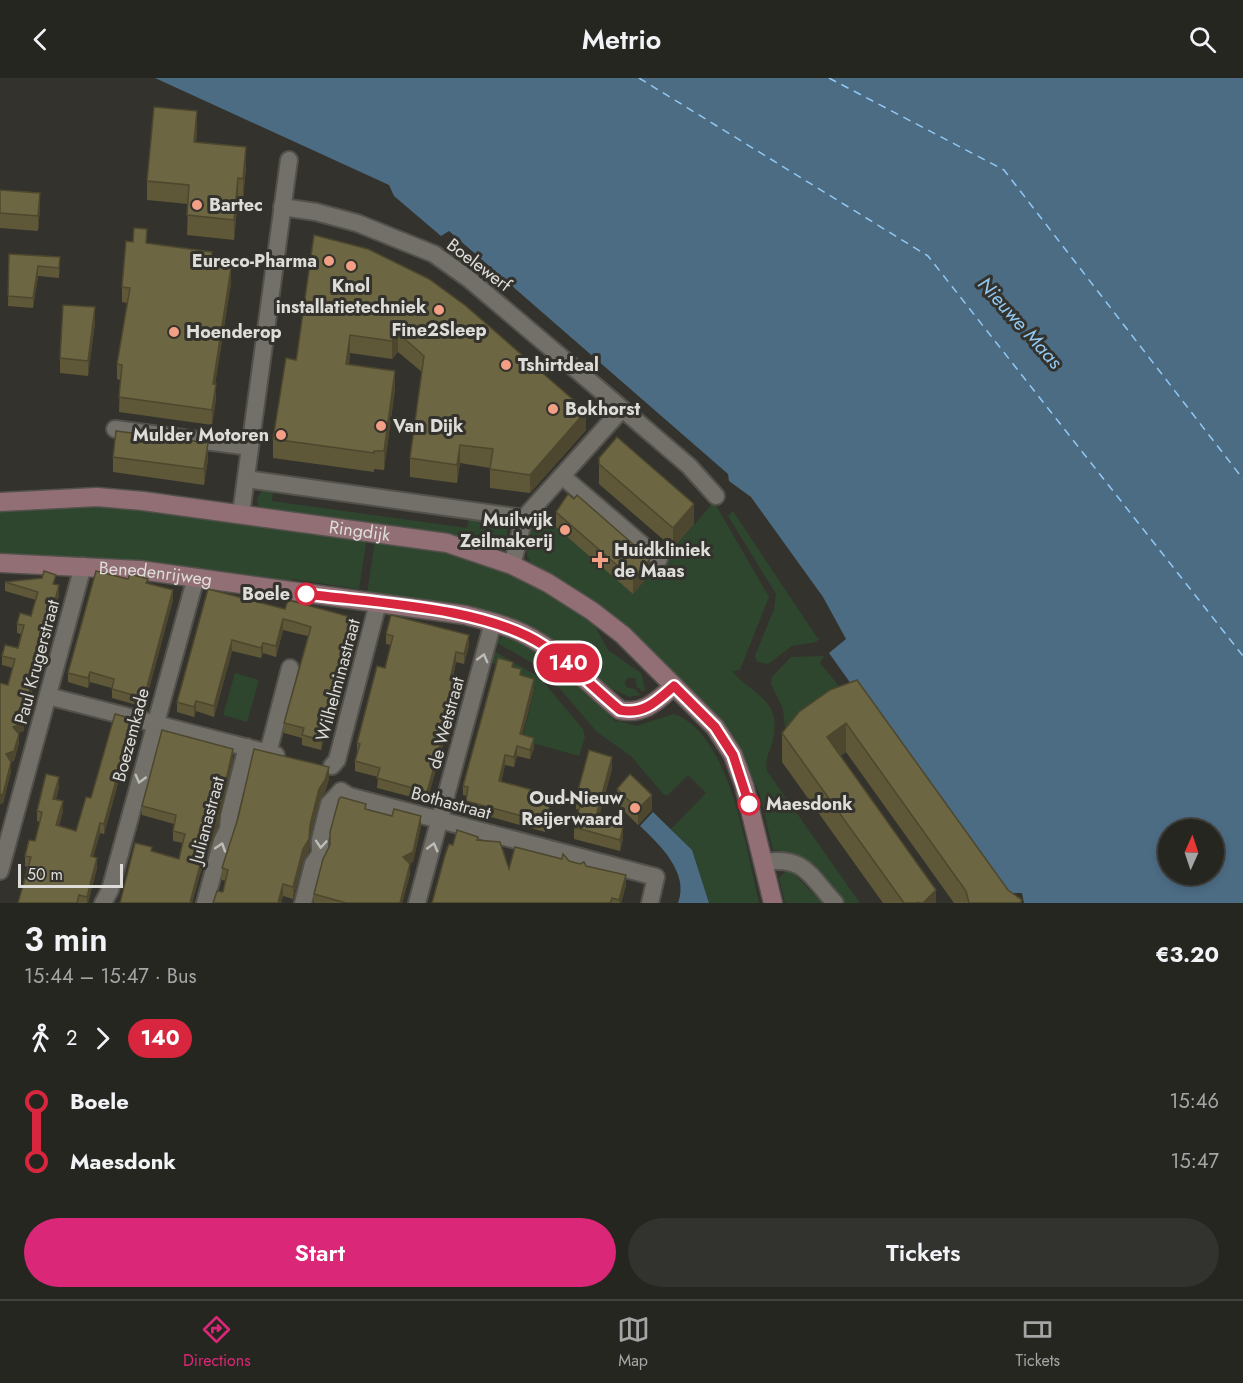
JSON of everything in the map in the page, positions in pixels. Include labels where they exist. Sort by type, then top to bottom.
[{"type":"street","points":[[241,514],[289,160]]},
{"type":"street","name":"Boelewerf","points":[[282,207],[316,212],[357,223],[434,254],[469,279],[689,466],[716,496]]},
{"type":"street","points":[[512,565],[524,518],[622,409]]},
{"type":"street","points":[[115,429],[250,447]]},
{"type":"street","points":[[562,476],[659,560]]},
{"type":"street","points":[[246,479],[524,518]]},
{"type":"street","name":"Ringdijk","points":[[0,502],[97,497],[241,514],[447,543],[512,565],[548,583],[592,611],[623,635],[674,686]]},
{"type":"street","name":"Benedenrijweg","points":[[0,562],[83,566],[196,577],[493,622],[543,644],[620,710],[631,712],[647,708],[674,686]]},
{"type":"street","name":"Paul Krugerstraat","points":[[0,872],[83,566]]},
{"type":"street","name":"Boezemkade","points":[[103,903],[110,890],[196,577]]},
{"type":"street","name":"Wilhelminastraat","points":[[341,790],[326,766],[337,760],[378,603]]},
{"type":"street","name":"de Wetstraat","points":[[417,903],[493,622]]},
{"type":"street","points":[[268,753],[290,668]]},
{"type":"street","points":[[674,686],[715,727],[733,755],[744,785],[773,903]]},
{"type":"street","points":[[48,696],[289,758]]},
{"type":"street","name":"Julianastraat","points":[[205,903],[222,841],[228,830],[229,816],[247,747]]},
{"type":"street","points":[[303,903],[314,864],[320,854],[320,840],[329,804],[341,790]]},
{"type":"street","name":"Bothastraat","points":[[341,790],[349,796],[656,877],[650,903]]},
{"type":"street","points":[[764,862],[783,859],[796,862],[835,903]]},
{"type":"green space","points":[[263,490],[273,490],[272,501],[467,528],[469,518],[481,519],[480,529],[486,529],[487,520],[501,522],[507,527],[507,536],[500,546],[492,549],[265,510],[258,505],[257,498]]},
{"type":"green space","points":[[714,502],[769,597],[740,670],[732,671],[763,699],[773,715],[775,726],[766,762],[767,771],[860,903],[842,903],[804,862],[784,852],[773,850],[760,795],[739,749],[535,569],[527,554],[529,533],[542,512],[633,594]]},
{"type":"green space","points":[[120,505],[367,537],[359,589],[292,579],[291,585],[0,557],[0,508]]},
{"type":"green space","points":[[733,511],[818,639],[825,634],[816,642],[792,646],[768,664],[757,662],[755,656],[774,609],[776,594],[728,516]]},
{"type":"green space","points":[[375,539],[446,550],[509,571],[591,619],[608,650],[641,673],[645,689],[643,692],[637,687],[635,678],[628,678],[625,682],[626,687],[635,689],[641,695],[629,697],[602,684],[554,643],[367,595]]},
{"type":"green space","points":[[501,637],[528,647],[545,658],[579,686],[616,722],[636,726],[674,714],[693,726],[710,745],[723,769],[741,825],[759,903],[709,903],[692,850],[671,829],[706,793],[688,775],[668,795],[663,794],[632,757],[597,732],[543,669],[497,643]]},
{"type":"green space","points":[[494,651],[539,677],[583,729],[585,737],[579,756],[522,740],[535,687],[514,670],[491,663]]},
{"type":"green space","points":[[824,656],[820,663],[857,708],[786,737],[783,709],[771,684],[772,677],[791,657]]},
{"type":"green space","points":[[235,673],[259,680],[247,722],[223,715]]},
{"type":"green space","points":[[786,871],[793,873],[822,903],[785,903],[779,878]]},
{"type":"water","name":"Nieuwe Maas","points":[[155,78],[1243,78],[1243,903],[1024,903],[1022,893],[1000,893],[829,653],[846,639],[823,597],[751,497],[729,481],[728,474],[449,231],[441,236],[394,196],[389,185]]},
{"type":"water","points":[[653,812],[692,850],[709,903],[678,903],[681,892],[676,870],[664,850],[640,826]]},
{"type":"building","points":[[154,107],[197,111],[194,142],[246,147],[243,179],[238,178],[234,220],[187,215],[189,185],[147,181]]},
{"type":"building","points":[[0,190],[40,193],[38,216],[0,213]]},
{"type":"building","name":"Hoenderop","points":[[134,228],[147,229],[146,243],[212,252],[211,261],[229,263],[229,268],[231,268],[213,384],[216,384],[212,410],[119,397],[122,365],[117,364],[130,288],[122,287],[126,241],[133,242]]},
{"type":"building","points":[[314,235],[368,249],[429,279],[466,306],[586,411],[530,475],[490,469],[493,449],[460,445],[457,465],[410,458],[424,356],[398,333],[392,341],[350,335],[346,364],[395,371],[384,451],[374,451],[374,453],[273,439],[286,358],[296,360]]},
{"type":"building","points":[[9,254],[60,257],[59,268],[38,266],[33,298],[8,296]]},
{"type":"building","points":[[63,305],[95,307],[88,361],[60,358]]},
{"type":"building","points":[[116,431],[208,443],[204,469],[113,457]]},
{"type":"building","points":[[617,437],[694,504],[673,528],[599,464],[599,458]]},
{"type":"building","points":[[568,494],[574,499],[577,495],[650,559],[633,579],[556,512]]},
{"type":"building","points":[[44,571],[56,575],[53,584],[59,585],[36,672],[34,671],[26,708],[15,712],[24,722],[13,727],[19,734],[14,751],[6,754],[11,762],[3,794],[0,795],[0,683],[8,685],[15,659],[2,656],[5,645],[18,648],[24,625],[17,624],[20,613],[31,616],[38,592],[5,582],[42,578]]},
{"type":"building","points":[[96,571],[128,579],[130,574],[148,579],[146,583],[173,590],[144,698],[112,689],[114,679],[90,672],[88,678],[68,673]]},
{"type":"building","points":[[208,589],[285,609],[288,600],[358,619],[347,659],[343,658],[321,740],[302,735],[304,728],[284,723],[311,627],[295,622],[283,619],[276,646],[263,643],[261,648],[232,640],[214,706],[196,701],[194,707],[177,702]]},
{"type":"building","points":[[391,615],[469,635],[464,654],[456,652],[450,680],[458,682],[427,792],[377,778],[380,768],[355,761],[360,744],[357,743],[377,666],[385,668],[393,636],[386,634]]},
{"type":"building","points":[[498,658],[513,662],[512,667],[521,669],[520,675],[534,679],[520,734],[534,738],[530,750],[517,746],[514,757],[505,755],[499,781],[548,794],[545,804],[550,805],[545,822],[466,801],[468,787],[463,786]]},
{"type":"building","points":[[857,680],[1008,890],[1022,900],[1020,903],[969,903],[966,891],[846,723],[827,737],[936,890],[923,903],[904,903],[782,733],[799,712],[830,690]]},
{"type":"building","points":[[115,714],[133,719],[104,824],[100,823],[91,856],[97,858],[87,897],[79,895],[77,903],[18,903],[31,857],[25,856],[29,840],[35,841],[41,817],[42,812],[37,811],[46,774],[59,777],[53,799],[63,801],[56,825],[76,831],[86,797],[91,798]]},
{"type":"building","points":[[162,730],[233,749],[218,816],[200,865],[190,903],[120,903],[135,843],[152,847],[151,851],[179,859],[185,834],[173,831],[176,815],[142,806]]},
{"type":"building","points":[[254,749],[329,767],[319,789],[309,839],[303,849],[293,887],[283,884],[278,903],[213,903],[217,891],[223,892],[228,870],[222,868],[238,818]]},
{"type":"building","points":[[589,750],[612,757],[595,820],[623,827],[620,840],[574,827],[582,799],[576,798]]},
{"type":"building","points":[[630,774],[652,795],[638,809],[617,789]]},
{"type":"building","points":[[341,797],[366,804],[365,809],[392,816],[394,809],[421,816],[413,852],[403,857],[410,864],[400,903],[346,903],[314,894],[323,859],[330,845],[330,832]]},
{"type":"building","points":[[457,830],[478,837],[477,840],[500,842],[509,869],[515,847],[562,859],[563,854],[569,861],[580,864],[584,862],[586,866],[626,875],[619,900],[612,898],[609,903],[432,903],[445,855],[449,844],[453,845]]},
{"type":"ferry route","points":[[639,78],[928,256],[1243,656]]},
{"type":"ferry route","points":[[829,78],[1004,170],[1243,479]]},
{"type":"bus line","name":"140","points":[[306,594],[465,615],[507,627],[543,644],[620,710],[631,712],[647,708],[674,686],[715,727],[733,755],[749,804]]},
{"type":"place","name":"Bartec","points":[[197,205]]},
{"type":"place","name":"Eureco-Pharma","points":[[329,261]]},
{"type":"place","name":"Knol installatietechniek","points":[[351,266]]},
{"type":"place","name":"Fine2Sleep","points":[[439,310]]},
{"type":"place","name":"Hoenderop","points":[[174,332]]},
{"type":"place","name":"Tshirtdeal","points":[[506,365]]},
{"type":"place","name":"Bokhorst","points":[[553,409]]},
{"type":"place","name":"Van Dijk","points":[[381,426]]},
{"type":"place","name":"Mulder Motoren","points":[[281,435]]},
{"type":"place","name":"Muilwijk Zeilmakerij","points":[[565,530]]},
{"type":"place","name":"Huidkliniek de Maas","points":[[600,560]]},
{"type":"place","name":"Boele","points":[[306,594]]},
{"type":"place","name":"Maesdonk","points":[[749,804]]},
{"type":"place","name":"Oud-Nieuw Reijerwaard","points":[[635,808]]}]
